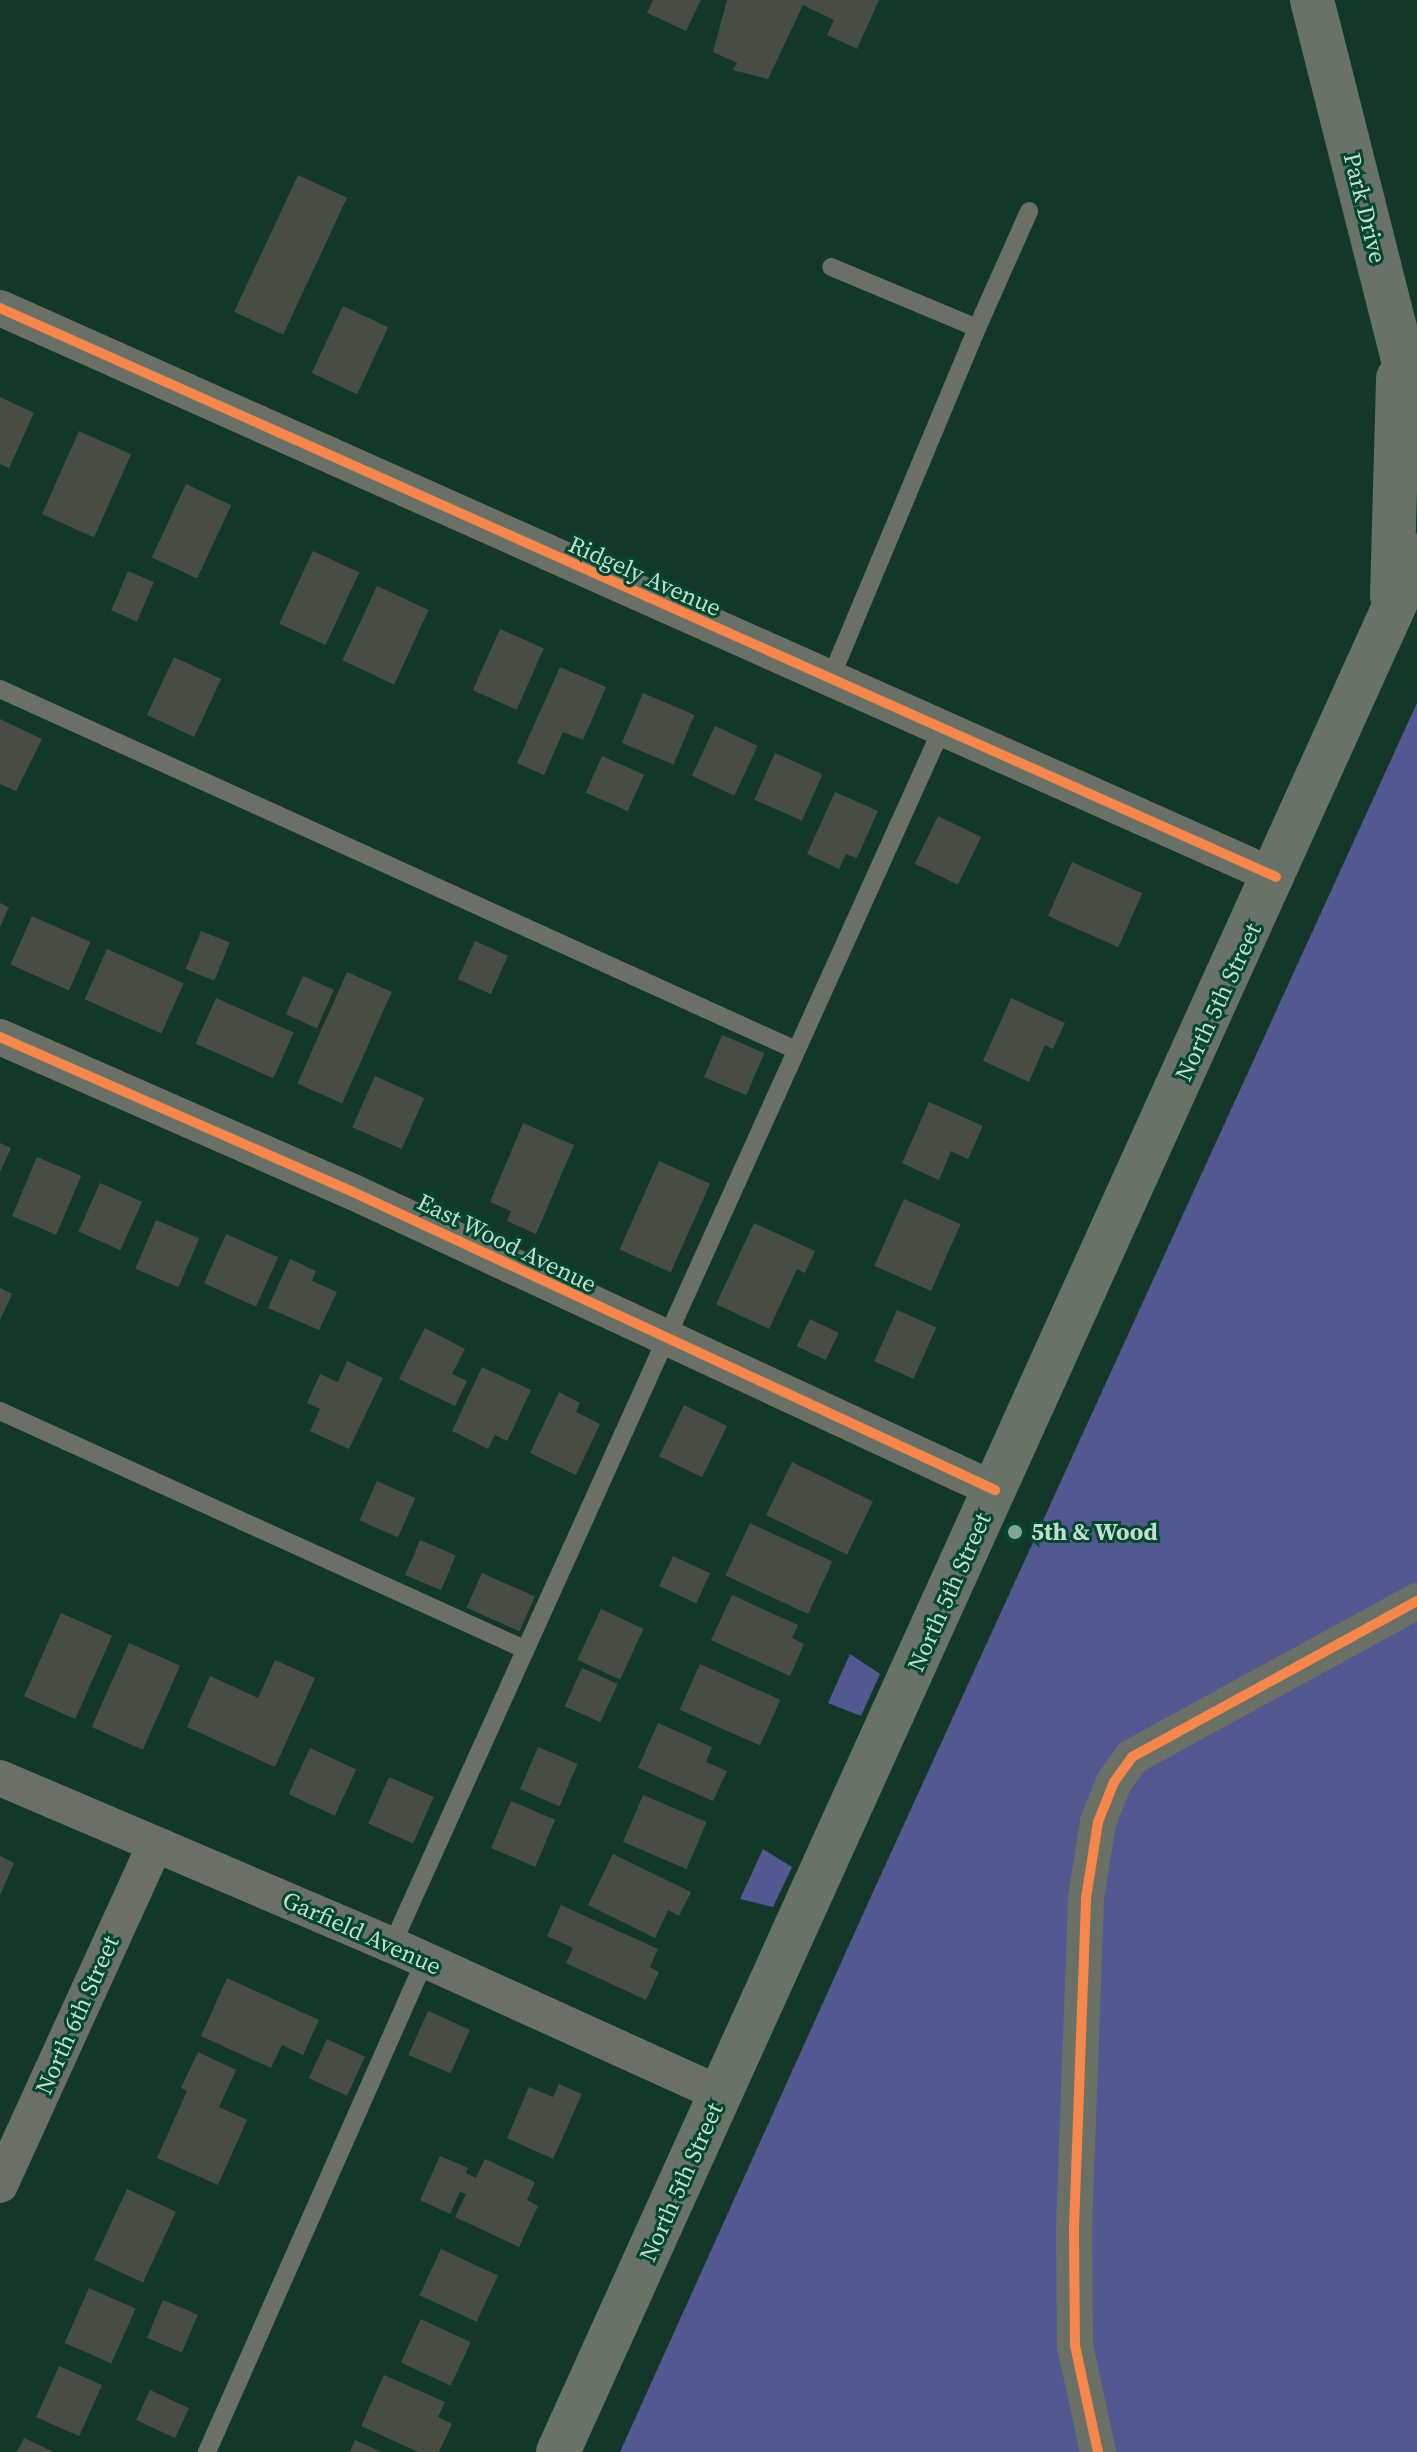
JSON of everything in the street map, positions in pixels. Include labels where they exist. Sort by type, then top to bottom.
[{"type":"main road","name":"Park Drive","points":[[1312,0],[1417,416]]},
{"type":"main road","points":[[1346,128],[1383,180],[1417,293]]},
{"type":"main road","points":[[1391,616],[1393,429],[1401,351]]},
{"type":"main road","name":"North 5th Street","points":[[558,2452],[1276,877],[1417,556]]},
{"type":"street","name":"Ridgely Avenue","points":[[0,308],[829,682],[1276,877]]},
{"type":"street","name":"East Wood Avenue","points":[[0,1037],[353,1192],[664,1341],[995,1490]]},
{"type":"street","points":[[1098,2452],[1075,2346],[1074,2228],[1086,1898],[1098,1822],[1114,1782],[1132,1757],[1417,1601]]},
{"type":"street","name":"Garfield Avenue","points":[[0,1778],[392,1945],[721,2094]]},
{"type":"street","name":"North 6th Street","points":[[0,2185],[155,1845]]},
{"type":"lane","points":[[829,682],[1029,211]]},
{"type":"lane","points":[[831,267],[977,328]]},
{"type":"lane","points":[[0,689],[796,1050]]},
{"type":"lane","points":[[392,1945],[941,731]]},
{"type":"lane","points":[[0,1411],[524,1649]]},
{"type":"lane","points":[[207,2452],[425,1960]]},
{"type":"shaded area","points":[[1417,703],[1417,2452],[620,2452],[873,1892]]},
{"type":"shaded area","points":[[850,1654],[880,1674],[861,1716],[828,1703]]},
{"type":"shaded area","points":[[763,1849],[792,1867],[773,1907],[740,1899]]},
{"type":"building","points":[[653,0],[701,0],[686,31],[647,13]]},
{"type":"building","points":[[727,0],[879,0],[857,49],[827,35],[834,20],[803,5],[768,79],[733,70],[737,63],[713,52]]},
{"type":"building","points":[[298,175],[347,198],[283,335],[234,312]]},
{"type":"building","points":[[343,306],[388,327],[357,394],[312,373]]},
{"type":"building","points":[[0,397],[34,413],[9,468],[0,464]]},
{"type":"building","points":[[79,431],[131,454],[94,537],[42,514]]},
{"type":"building","points":[[186,484],[231,505],[197,579],[152,557]]},
{"type":"building","points":[[313,551],[359,573],[325,645],[279,624]]},
{"type":"building","points":[[128,571],[154,582],[137,622],[111,611]]},
{"type":"building","points":[[377,586],[429,610],[394,684],[342,660]]},
{"type":"building","points":[[500,629],[544,649],[517,710],[473,690]]},
{"type":"building","points":[[174,657],[221,679],[194,737],[147,715]]},
{"type":"building","points":[[560,667],[606,687],[583,740],[563,732],[544,775],[517,763]]},
{"type":"building","points":[[643,693],[695,715],[673,765],[622,743]]},
{"type":"building","points":[[0,719],[42,739],[16,791],[0,784]]},
{"type":"building","points":[[715,726],[758,746],[734,796],[692,776]]},
{"type":"building","points":[[775,753],[823,774],[802,821],[754,800]]},
{"type":"building","points":[[602,756],[644,775],[628,811],[586,793]]},
{"type":"building","points":[[835,792],[878,811],[857,858],[846,854],[839,869],[807,854]]},
{"type":"building","points":[[938,816],[981,837],[958,885],[915,864]]},
{"type":"building","points":[[1072,862],[1142,893],[1118,947],[1048,916]]},
{"type":"building","points":[[0,903],[9,907],[0,927]]},
{"type":"building","points":[[32,916],[90,942],[69,990],[10,964]]},
{"type":"building","points":[[201,931],[230,943],[214,981],[186,969]]},
{"type":"building","points":[[475,941],[508,956],[491,994],[458,979]]},
{"type":"building","points":[[107,949],[184,983],[161,1033],[85,999]]},
{"type":"building","points":[[347,972],[392,992],[342,1103],[297,1083]]},
{"type":"building","points":[[303,976],[334,990],[317,1028],[286,1014]]},
{"type":"building","points":[[216,998],[294,1033],[273,1078],[196,1044]]},
{"type":"building","points":[[1011,998],[1065,1023],[1053,1049],[1045,1045],[1029,1082],[983,1061]]},
{"type":"building","points":[[722,1035],[764,1053],[746,1095],[704,1077]]},
{"type":"building","points":[[375,1076],[424,1098],[402,1149],[352,1127]]},
{"type":"building","points":[[929,1102],[983,1126],[968,1159],[951,1151],[939,1180],[902,1163]]},
{"type":"building","points":[[523,1123],[574,1145],[536,1234],[507,1221],[511,1211],[490,1202]]},
{"type":"building","points":[[0,1143],[11,1148],[0,1172]]},
{"type":"building","points":[[37,1157],[81,1176],[56,1235],[12,1216]]},
{"type":"building","points":[[659,1161],[710,1184],[671,1272],[620,1250]]},
{"type":"building","points":[[100,1183],[142,1202],[120,1250],[78,1231]]},
{"type":"building","points":[[904,1199],[961,1224],[931,1291],[874,1266]]},
{"type":"building","points":[[156,1220],[199,1238],[179,1287],[135,1269]]},
{"type":"building","points":[[754,1223],[815,1251],[805,1273],[797,1269],[769,1329],[716,1304]]},
{"type":"building","points":[[226,1234],[278,1257],[256,1307],[204,1283]]},
{"type":"building","points":[[290,1259],[316,1271],[312,1281],[337,1292],[319,1330],[268,1308]]},
{"type":"building","points":[[0,1288],[12,1294],[0,1320]]},
{"type":"building","points":[[897,1310],[936,1327],[914,1379],[874,1361]]},
{"type":"building","points":[[810,1319],[839,1333],[826,1360],[797,1346]]},
{"type":"building","points":[[425,1328],[465,1349],[452,1374],[467,1381],[455,1406],[399,1379]]},
{"type":"building","points":[[347,1361],[383,1378],[349,1449],[310,1431],[320,1409],[307,1403],[320,1374],[338,1382]]},
{"type":"building","points":[[482,1367],[531,1390],[507,1441],[495,1435],[488,1449],[452,1431]]},
{"type":"building","points":[[559,1392],[580,1403],[576,1412],[600,1424],[576,1475],[530,1453]]},
{"type":"building","points":[[684,1405],[727,1426],[702,1477],[659,1456]]},
{"type":"building","points":[[792,1462],[873,1501],[847,1554],[766,1515]]},
{"type":"building","points":[[377,1481],[415,1498],[398,1537],[360,1520]]},
{"type":"building","points":[[750,1523],[832,1561],[808,1614],[725,1576]]},
{"type":"building","points":[[420,1540],[456,1555],[441,1590],[405,1575]]},
{"type":"building","points":[[673,1556],[710,1573],[696,1603],[659,1586]]},
{"type":"building","points":[[482,1573],[535,1597],[520,1631],[467,1608]]},
{"type":"building","points":[[732,1595],[798,1625],[792,1638],[804,1644],[790,1676],[711,1640]]},
{"type":"building","points":[[601,1609],[644,1629],[620,1680],[577,1660]]},
{"type":"building","points":[[61,1613],[112,1636],[75,1719],[24,1696]]},
{"type":"building","points":[[129,1643],[180,1666],[143,1750],[92,1727]]},
{"type":"building","points":[[275,1660],[315,1678],[275,1767],[187,1727],[210,1676],[258,1698]]},
{"type":"building","points":[[700,1664],[780,1700],[760,1745],[680,1710]]},
{"type":"building","points":[[582,1668],[618,1684],[601,1722],[565,1706]]},
{"type":"building","points":[[658,1723],[712,1747],[706,1762],[727,1771],[713,1801],[638,1768]]},
{"type":"building","points":[[538,1747],[578,1764],[560,1806],[520,1789]]},
{"type":"building","points":[[310,1748],[356,1770],[335,1816],[288,1794]]},
{"type":"building","points":[[389,1777],[434,1797],[413,1844],[368,1824]]},
{"type":"building","points":[[643,1795],[707,1822],[687,1869],[623,1842]]},
{"type":"building","points":[[511,1801],[555,1820],[535,1867],[491,1848]]},
{"type":"building","points":[[613,1854],[691,1892],[679,1916],[668,1910],[655,1938],[588,1905]]},
{"type":"building","points":[[0,1856],[14,1863],[0,1895]]},
{"type":"building","points":[[561,1905],[658,1949],[650,1967],[659,1972],[646,2000],[566,1963],[573,1948],[547,1936]]},
{"type":"building","points":[[227,1978],[319,2020],[303,2055],[282,2045],[271,2068],[201,2036]]},
{"type":"building","points":[[428,2011],[470,2030],[450,2074],[408,2055]]},
{"type":"building","points":[[327,2039],[365,2057],[347,2096],[309,2078]]},
{"type":"building","points":[[198,2052],[236,2070],[219,2107],[247,2120],[218,2185],[157,2158],[187,2091],[181,2088]]},
{"type":"building","points":[[559,2084],[582,2094],[553,2159],[507,2138],[529,2087],[553,2097]]},
{"type":"building","points":[[440,2156],[468,2168],[466,2173],[476,2178],[485,2159],[535,2182],[527,2200],[538,2206],[519,2247],[455,2217],[466,2194],[460,2192],[450,2214],[420,2200]]},
{"type":"building","points":[[127,2189],[176,2212],[143,2283],[94,2260]]},
{"type":"building","points":[[441,2249],[498,2276],[477,2322],[419,2295]]},
{"type":"building","points":[[89,2288],[136,2309],[111,2364],[65,2343]]},
{"type":"building","points":[[163,2300],[198,2315],[182,2353],[147,2338]]},
{"type":"building","points":[[421,2319],[471,2342],[451,2386],[401,2363]]},
{"type":"building","points":[[59,2366],[102,2385],[79,2436],[36,2417]]},
{"type":"building","points":[[384,2375],[445,2402],[438,2417],[452,2424],[439,2452],[418,2452],[361,2426]]},
{"type":"building","points":[[150,2390],[189,2408],[175,2438],[136,2420]]},
{"type":"building","points":[[24,2438],[54,2452],[17,2452]]},
{"type":"building","points":[[355,2440],[381,2452],[350,2452]]},
{"type":"cycle path","points":[[0,308],[1276,877]]},
{"type":"cycle path","points":[[0,1037],[353,1192],[995,1490]]},
{"type":"cycle path","points":[[1098,2452],[1075,2346],[1074,2228],[1086,1898],[1098,1822],[1114,1782],[1132,1757],[1417,1601]]},
{"type":"place","name":"5th & Wood","points":[[1015,1532]]}]
